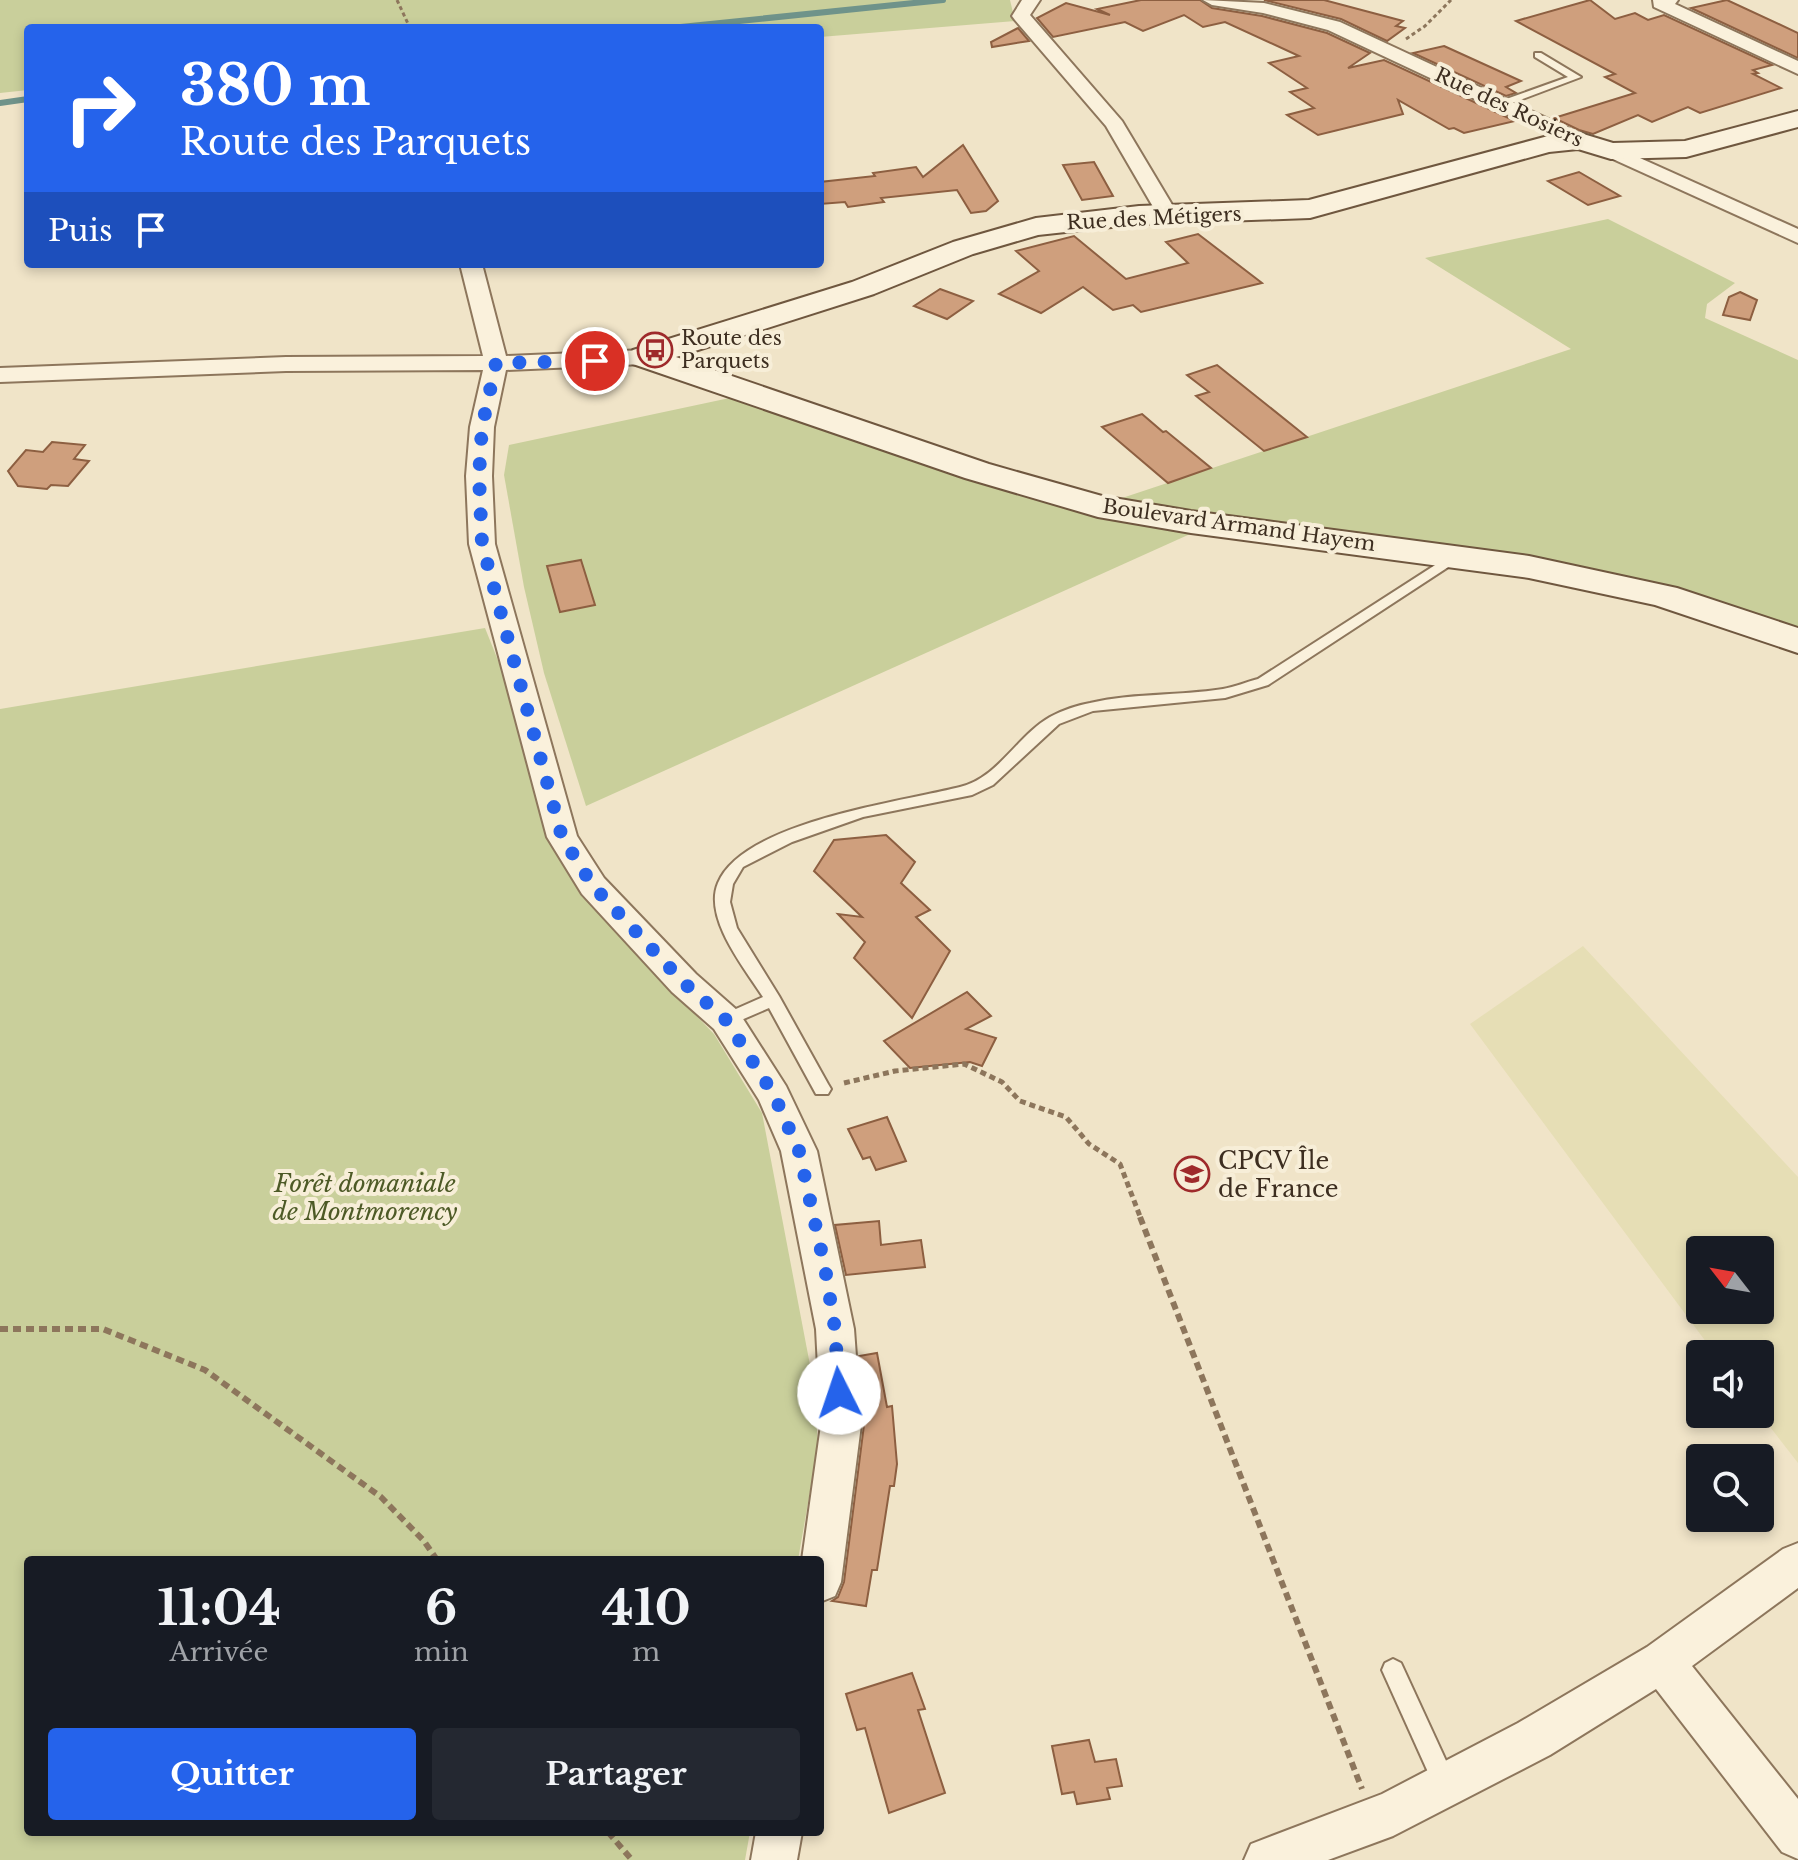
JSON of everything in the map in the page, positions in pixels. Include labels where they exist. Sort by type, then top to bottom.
[{"type":"main road","points":[[1611,151],[1686,149],[1798,119]]},
{"type":"main road","name":"Rue des Métigers","points":[[644,357],[863,288],[998,237],[1074,220],[1166,213],[1310,209],[1548,144],[1580,141]]},
{"type":"main road","name":"Rue des Rosiers","points":[[1580,141],[1611,151]]},
{"type":"main road","name":"Boulevard Armand Hayem","points":[[644,357],[977,471],[1098,506],[1191,522],[1529,567],[1664,596],[1798,641]]},
{"type":"street","points":[[1031,0],[1021,16],[1108,116],[1166,213]]},
{"type":"street","name":"Rue des Rosiers","points":[[1212,0],[1264,8],[1334,26],[1580,141]]},
{"type":"street","points":[[1669,0],[1660,3],[1798,68]]},
{"type":"street","name":"Rue des Rosiers","points":[[1611,151],[1798,237]]},
{"type":"street","points":[[472,268],[496,363],[482,427],[479,476],[482,544],[562,837],[593,886],[684,983],[726,1020],[774,1095],[799,1151],[835,1329],[841,1425],[823,1556]]},
{"type":"street","points":[[0,375],[286,364],[496,363],[644,357]]},
{"type":"street","points":[[1267,1860],[1374,1820],[1534,1739],[1662,1662],[1798,1563]]},
{"type":"street","points":[[1662,1662],[1798,1836]]},
{"type":"street","points":[[774,1860],[778,1836]]},
{"type":"lane","points":[[1501,104],[1576,77],[1538,55]]},
{"type":"lane","points":[[822,1089],[729,929],[722,902],[725,884],[738,863],[787,838],[861,812],[967,791],[988,781],[1054,721],[1091,707],[1225,693],[1263,682],[1457,555]]},
{"type":"lane","points":[[726,1020],[773,1000]]},
{"type":"lane","points":[[1393,1670],[1446,1786]]},
{"type":"path","points":[[397,0],[408,24]]},
{"type":"path","points":[[1384,49],[1425,26],[1451,0]]},
{"type":"path","points":[[822,1089],[895,1071],[964,1064],[1002,1082],[1020,1101],[1066,1117],[1089,1144],[1120,1164],[1374,1820]]},
{"type":"path","points":[[0,1329],[103,1329],[205,1370],[381,1497],[424,1541],[434,1556]]},
{"type":"path","points":[[611,1836],[632,1860]]},
{"type":"shaded area","points":[[1583,946],[1798,1177],[1798,1463],[1771,1428],[1774,1428],[1774,1340],[1705,1340],[1693,1324],[1774,1324],[1774,1236],[1686,1236],[1686,1315],[1470,1024]]},
{"type":"green space","points":[[0,0],[1010,0],[1015,21],[824,37],[824,24],[24,24],[24,90],[0,93]]},
{"type":"green space","points":[[1608,219],[1735,283],[1707,304],[1705,318],[1798,360],[1798,635],[1661,591],[1104,504],[1571,349],[1425,258]]},
{"type":"green space","points":[[739,396],[1199,530],[586,806],[544,673],[524,587],[504,475],[509,445]]},
{"type":"green space","name":"Forêt domaniale de Montmorency","points":[[485,628],[589,887],[627,944],[714,1034],[762,1113],[814,1386],[818,1446],[799,1556],[24,1556],[24,1836],[749,1836],[745,1860],[0,1860],[0,709]]},
{"type":"building","points":[[1141,0],[1200,0],[1212,8],[1262,16],[1327,33],[1370,53],[1348,68],[1384,60],[1515,121],[1464,133],[1449,129],[1398,100],[1403,114],[1318,135],[1287,115],[1314,108],[1290,92],[1307,88],[1269,63],[1299,56],[1225,22],[1203,27],[1184,15],[1143,31],[1125,22],[1053,37],[1037,18],[1066,3],[1110,15],[1097,9]]},
{"type":"building","points":[[1264,0],[1324,0],[1403,21],[1396,26],[1405,28],[1387,41],[1341,19]]},
{"type":"building","points":[[1590,0],[1615,19],[1635,13],[1648,20],[1664,15],[1772,65],[1753,70],[1758,73],[1753,74],[1781,88],[1700,113],[1688,107],[1652,122],[1638,115],[1593,134],[1579,130],[1554,118],[1635,93],[1605,77],[1615,74],[1516,21]]},
{"type":"building","points":[[1727,0],[1798,33],[1798,58],[1691,8]]},
{"type":"building","points":[[1018,28],[1029,41],[992,47],[991,42]]},
{"type":"building","points":[[1444,46],[1521,81],[1506,87],[1516,93],[1506,96],[1413,53]]},
{"type":"building","points":[[963,145],[998,201],[986,211],[971,213],[957,190],[881,198],[884,202],[848,207],[845,202],[824,204],[824,182],[875,176],[873,173],[916,167],[923,177]]},
{"type":"building","points":[[1094,162],[1113,196],[1082,200],[1063,165]]},
{"type":"building","points":[[1579,172],[1620,196],[1588,205],[1548,181]]},
{"type":"building","points":[[1198,234],[1262,283],[1141,312],[1133,305],[1113,310],[1083,287],[1041,313],[999,294],[1039,271],[1016,251],[1074,236],[1126,279],[1188,263],[1166,242]]},
{"type":"building","points":[[940,289],[973,301],[947,319],[914,306]]},
{"type":"building","points":[[1740,292],[1757,300],[1750,320],[1723,315],[1729,297]]},
{"type":"building","points":[[1217,365],[1307,437],[1264,451],[1196,396],[1209,392],[1187,375]]},
{"type":"building","points":[[1142,414],[1211,468],[1168,483],[1102,427]]},
{"type":"building","points":[[52,442],[85,445],[74,459],[89,461],[68,486],[51,485],[47,489],[18,486],[8,471],[26,450],[43,452]]},
{"type":"building","points":[[581,560],[595,605],[560,612],[547,566]]},
{"type":"building","points":[[886,835],[915,862],[901,883],[930,910],[916,917],[950,951],[912,1018],[854,958],[865,942],[838,914],[862,917],[814,871],[834,840]]},
{"type":"building","points":[[967,992],[991,1016],[966,1029],[996,1038],[982,1066],[970,1062],[910,1068],[884,1041]]},
{"type":"building","points":[[887,1117],[906,1161],[876,1170],[870,1157],[863,1159],[848,1129]]},
{"type":"building","points":[[879,1221],[881,1245],[921,1240],[925,1267],[846,1275],[835,1225]]},
{"type":"building","points":[[877,1353],[887,1407],[892,1406],[897,1464],[894,1486],[890,1486],[877,1570],[872,1570],[866,1606],[832,1601],[838,1597],[844,1582],[864,1425],[859,1356]]},
{"type":"building","points":[[912,1673],[925,1709],[918,1710],[945,1793],[889,1813],[865,1728],[857,1730],[846,1694]]},
{"type":"building","points":[[1089,1740],[1095,1762],[1116,1759],[1122,1786],[1107,1788],[1110,1799],[1077,1804],[1074,1792],[1062,1794],[1052,1746]]},
{"type":"waterway","points":[[710,24],[943,0]]},
{"type":"waterway","points":[[0,103],[24,100]]},
{"type":"place","name":"Route des Parquets","points":[[655,350]]},
{"type":"place","name":"CPCV Île de France","points":[[1192,1174]]},
{"type":"route","points":[[595,361],[496,363],[482,427],[479,476],[482,544],[562,837],[593,886],[684,983],[726,1020],[774,1095],[799,1151],[825,1268],[835,1329],[839,1393]]}]
